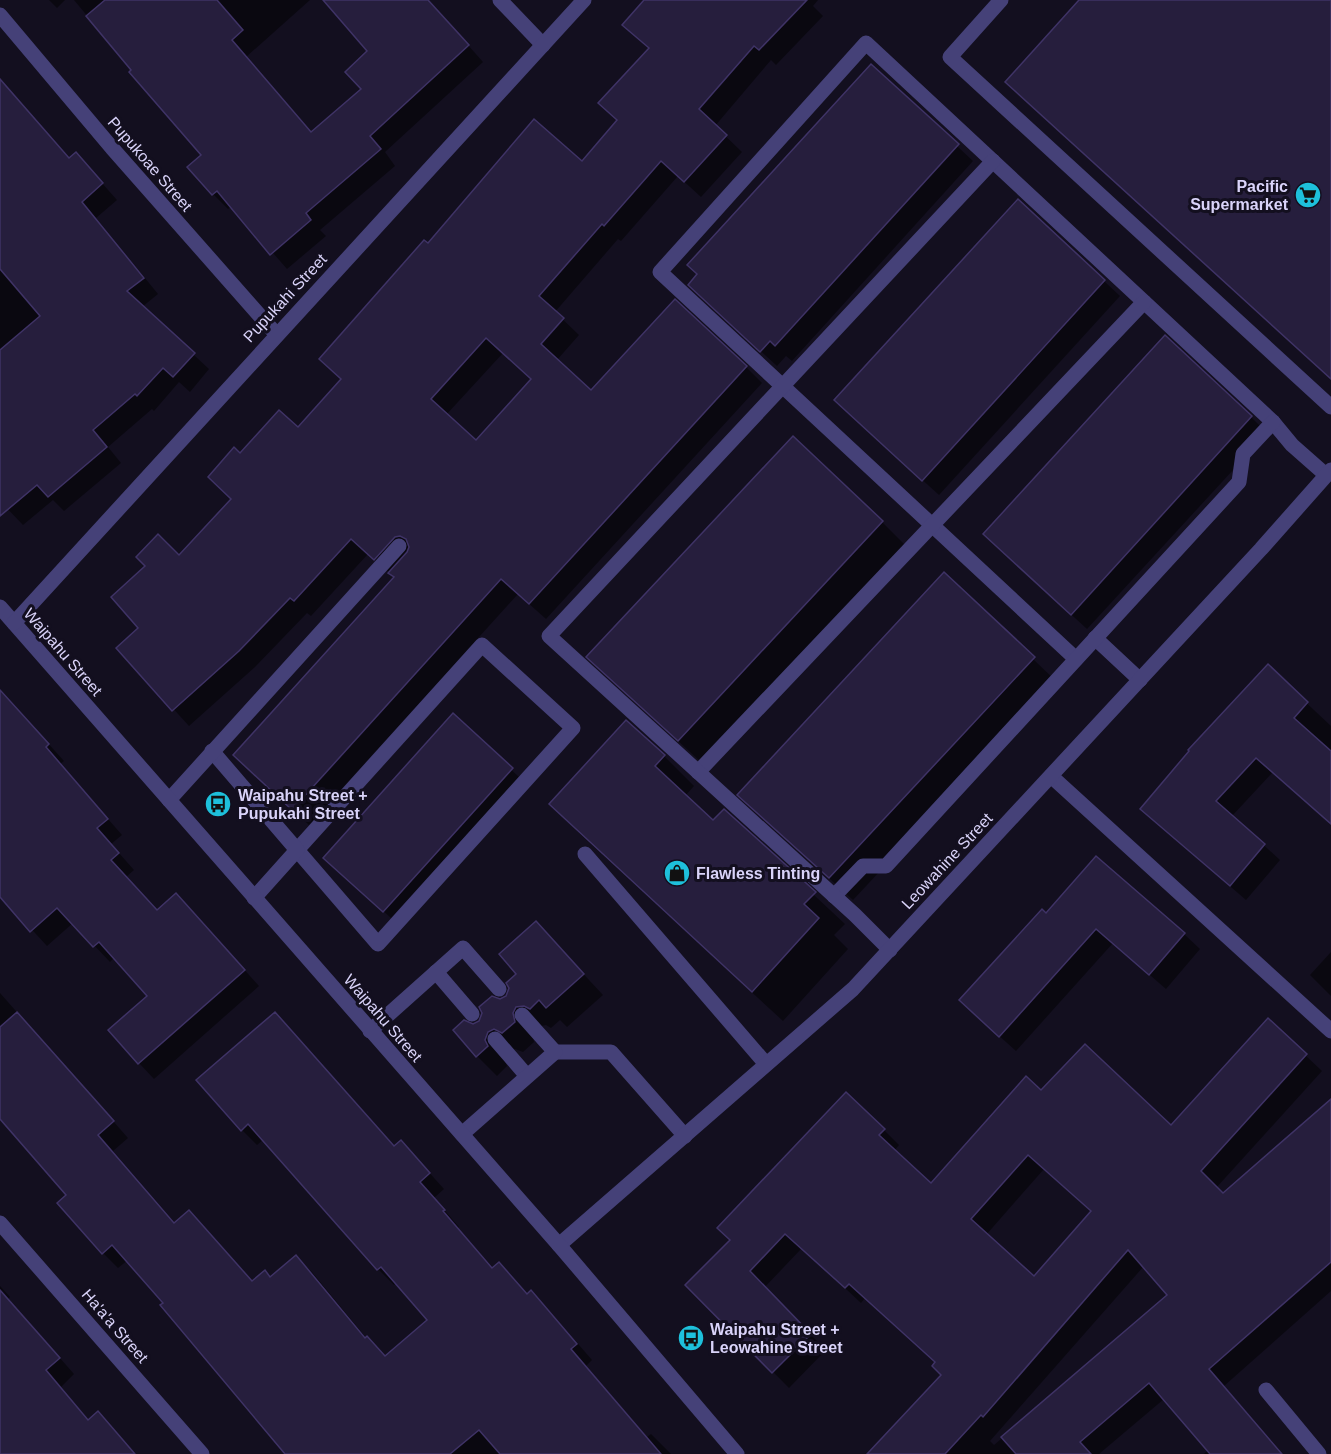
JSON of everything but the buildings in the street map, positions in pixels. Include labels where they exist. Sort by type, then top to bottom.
[{"type":"street","points":[[500,0],[543,45]]},
{"type":"street","name":"Pupukahi Street","points":[[14,623],[584,0]]},
{"type":"street","points":[[1001,0],[950,57],[1331,407]]},
{"type":"street","name":"Pupukoae Street","points":[[0,15],[276,334]]},
{"type":"street","points":[[1076,659],[660,272],[866,43],[1274,423],[1292,446],[1329,472]]},
{"type":"street","points":[[890,950],[549,636],[993,160]]},
{"type":"street","points":[[698,772],[1144,302]]},
{"type":"street","points":[[834,896],[863,866],[886,866],[1239,482],[1243,454],[1274,423]]},
{"type":"street","name":"Leowahine Street","points":[[560,1245],[853,989],[1261,549],[1329,472]]},
{"type":"street","points":[[169,800],[399,546]]},
{"type":"street","name":"Waipahu Street","points":[[0,607],[560,1245],[737,1454]]},
{"type":"street","points":[[1095,638],[1140,680]]},
{"type":"street","points":[[212,751],[297,850],[378,944],[573,729],[482,645],[297,850],[254,897]]},
{"type":"street","points":[[1051,776],[1331,1031]]},
{"type":"street","points":[[585,854],[766,1064]]},
{"type":"street","points":[[370,1030],[463,948],[499,989]]},
{"type":"street","points":[[436,972],[472,1014]]},
{"type":"street","points":[[522,1015],[555,1052]]},
{"type":"street","points":[[495,1040],[527,1076]]},
{"type":"street","points":[[462,1134],[555,1052],[611,1052],[685,1136]]},
{"type":"street","name":"Ha'a'a Street","points":[[0,1223],[202,1454]]},
{"type":"street","points":[[1266,1389],[1320,1454]]},
{"type":"place","name":"Pacific Supermarket","points":[[1308,195]]},
{"type":"place","name":"Waipahu Street + Pupukahi Street","points":[[218,804]]},
{"type":"place","name":"Flawless Tinting","points":[[677,873]]},
{"type":"place","name":"Waipahu Street + Leowahine Street","points":[[691,1338]]}]
